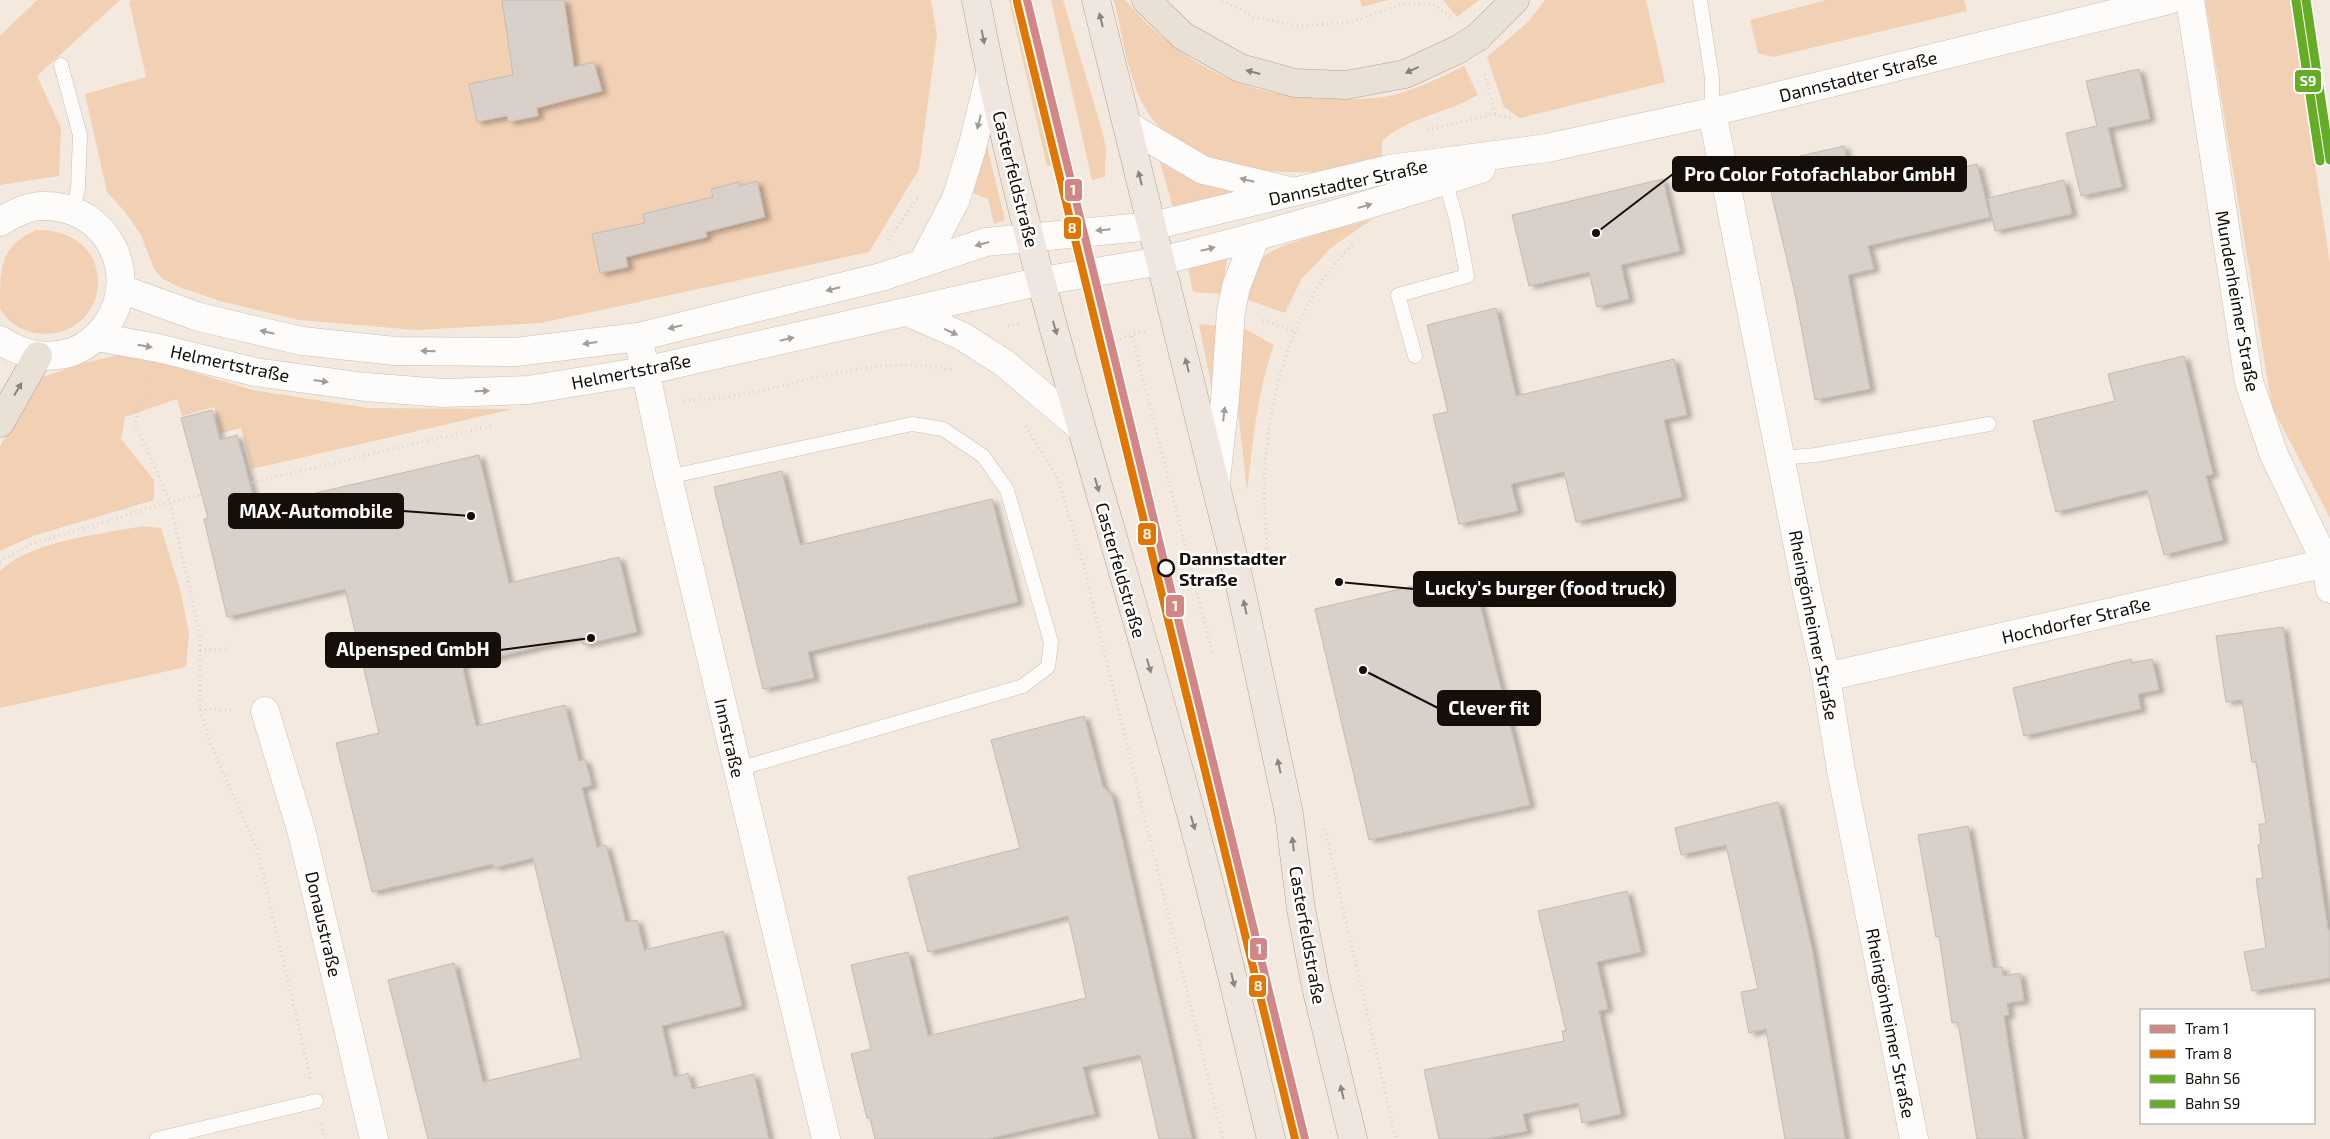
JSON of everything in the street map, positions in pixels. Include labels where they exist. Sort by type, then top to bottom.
[{"type":"highway","points":[[1146,0],[1183,36],[1240,68],[1295,83],[1346,85],[1405,74],[1467,43],[1515,0]]},
{"type":"highway","points":[[0,423],[38,356]]},
{"type":"main road","name":"Casterfeldstraße","points":[[976,0],[1010,163],[1063,354],[1080,427],[1201,851],[1271,1139]]},
{"type":"main road","name":"Casterfeldstraße","points":[[1096,0],[1216,480],[1289,814],[1301,909],[1316,987],[1353,1139]]},
{"type":"street","name":"Dannstadter Straße","points":[[1161,260],[1255,238],[1442,172],[1712,112],[2168,0]]},
{"type":"street","name":"Mundenheimer Straße","points":[[2190,0],[2248,382],[2274,455],[2328,576]]},
{"type":"street","points":[[923,262],[956,199],[972,148],[990,74]]},
{"type":"street","name":"Rheingönheimer Straße","points":[[1712,112],[1780,458],[1826,677],[1841,770],[1914,1139]]},
{"type":"street","points":[[1127,125],[1203,170],[1294,192]]},
{"type":"street","name":"Dannstadter Straße","points":[[1152,226],[1389,169],[1442,172]]},
{"type":"street","points":[[0,222],[17,211],[45,205],[73,210],[90,220],[105,234],[115,250],[121,269],[121,288],[114,315],[97,337],[73,352],[59,356],[38,356],[15,350],[0,340]]},
{"type":"street","name":"Helmertstraße","points":[[121,288],[199,317],[302,341],[396,351],[516,352],[638,336],[881,277],[986,242],[1152,226]]},
{"type":"street","points":[[1216,480],[1225,399],[1231,311],[1236,287],[1255,238]]},
{"type":"street","name":"Helmertstraße","points":[[97,337],[158,348],[255,372],[365,387],[443,393],[528,390],[644,371],[1042,281],[1161,260]]},
{"type":"street","points":[[907,312],[962,336],[1004,363],[1080,427]]},
{"type":"street","name":"Innstraße","points":[[638,336],[651,405],[826,1139]]},
{"type":"street","name":"Hochdorfer Straße","points":[[1826,677],[2328,576]]},
{"type":"street","name":"Donaustraße","points":[[265,711],[302,833],[374,1139]]},
{"type":"lane","points":[[1700,0],[1712,78],[1712,112]]},
{"type":"lane","points":[[61,65],[80,135],[78,188],[73,210]]},
{"type":"lane","points":[[1415,356],[1398,295],[1467,276],[1456,218],[1442,172]]},
{"type":"lane","points":[[668,477],[912,424],[944,429],[982,456],[1008,490],[1051,642],[1048,667],[1023,686],[738,769]]},
{"type":"lane","points":[[1780,458],[1816,455],[1989,424]]},
{"type":"lane","points":[[157,1139],[316,1101]]},
{"type":"path","points":[[886,243],[916,199]]},
{"type":"path","points":[[1269,568],[1263,507],[1266,444],[1274,390],[1295,332],[1314,292],[1346,250],[1358,240]]},
{"type":"path","points":[[1008,326],[1051,314]]},
{"type":"path","points":[[1063,354],[1132,336],[1176,320]]},
{"type":"path","points":[[1132,336],[1212,652]]},
{"type":"path","points":[[651,405],[727,397],[876,365],[925,364],[957,370]]},
{"type":"path","points":[[149,376],[135,424],[170,502],[200,635],[200,709],[210,743],[257,848],[316,1101]]},
{"type":"path","points":[[1025,423],[1057,478],[1079,548],[1223,1139]]},
{"type":"path","points":[[0,562],[31,544],[170,502],[497,424]]},
{"type":"path","points":[[200,650],[227,650]]},
{"type":"path","points":[[1324,823],[1396,1139]]},
{"type":"shaded area","points":[[37,0],[120,0],[37,76],[61,128],[59,176],[0,185],[0,36]]},
{"type":"shaded area","points":[[931,0],[937,35],[919,169],[869,252],[541,323],[416,330],[299,320],[220,301],[177,286],[163,279],[154,269],[141,235],[125,212],[107,192],[85,94],[146,77],[129,1]]},
{"type":"shaded area","points":[[1009,0],[1019,0],[1059,165],[1047,166]]},
{"type":"shaded area","points":[[1051,0],[1063,0],[1102,130],[1106,149],[1105,177],[1092,180]]},
{"type":"shaded area","points":[[1114,0],[1125,0],[1147,24],[1195,61],[1221,75],[1249,86],[1278,94],[1309,98],[1368,99],[1394,95],[1412,89],[1464,66],[1478,95],[1404,126],[1392,133],[1382,141],[1382,162],[1332,170],[1302,172],[1253,169],[1228,163],[1204,155],[1182,144],[1163,130],[1148,113],[1131,73]]},
{"type":"shaded area","points":[[1360,0],[1388,0],[1362,7]]},
{"type":"shaded area","points":[[1443,0],[1479,0],[1457,17]]},
{"type":"shaded area","points":[[1545,0],[1646,0],[1665,82],[1520,118],[1504,107],[1487,57],[1527,23]]},
{"type":"shaded area","points":[[1826,0],[1964,0],[1967,11],[1773,57],[1758,53],[1750,20]]},
{"type":"shaded area","points":[[2205,0],[2290,0],[2330,264],[2330,518],[2272,407]]},
{"type":"shaded area","points":[[979,141],[986,142],[1005,220],[994,224],[988,199],[973,193]]},
{"type":"shaded area","points":[[1160,162],[1198,183],[1236,191],[1173,208]]},
{"type":"shaded area","points":[[1373,219],[1333,246],[1302,278],[1285,313],[1243,298],[1257,266],[1264,257],[1272,252],[1283,246],[1315,235]]},
{"type":"shaded area","points":[[36,230],[65,235],[85,247],[95,265],[98,285],[93,305],[80,321],[61,332],[36,333],[25,330],[10,321],[0,308],[4,259],[15,243]]},
{"type":"shaded area","points":[[1227,259],[1222,294],[1193,292],[1188,268]]},
{"type":"shaded area","points":[[1199,324],[1220,326],[1214,399]]},
{"type":"shaded area","points":[[1240,326],[1274,345],[1263,381],[1247,491],[1238,411]]},
{"type":"shaded area","points":[[118,355],[169,365],[253,390],[368,408],[513,409],[252,469],[241,428],[221,433],[214,407],[182,416],[177,399],[125,417],[121,439],[154,480],[154,500],[33,536],[0,551],[0,447],[20,407],[43,377],[84,363]]},
{"type":"shaded area","points":[[142,526],[161,528],[180,589],[189,633],[186,667],[0,708],[0,571],[30,552],[48,546],[67,540]]},
{"type":"building","points":[[502,0],[564,0],[574,67],[594,62],[602,91],[537,108],[538,116],[509,122],[507,116],[477,122],[469,84],[513,75]]},
{"type":"building","points":[[2139,69],[2150,119],[2108,128],[2122,187],[2081,196],[2066,133],[2097,126],[2086,81]]},
{"type":"building","points":[[1844,146],[1855,192],[1977,164],[1990,217],[1868,246],[1874,269],[1848,275],[1870,389],[1815,400],[1795,294],[1768,179],[1769,171],[1778,161]]},
{"type":"building","points":[[1663,179],[1680,251],[1621,265],[1629,299],[1597,307],[1589,272],[1529,286],[1512,215]]},
{"type":"building","points":[[2064,180],[2072,214],[1995,231],[1988,198]]},
{"type":"building","points":[[757,181],[765,217],[706,232],[707,237],[626,257],[628,267],[600,273],[592,234],[645,223],[643,214],[713,197],[711,189],[739,182],[739,186]]},
{"type":"building","points":[[1496,308],[1516,396],[1674,359],[1687,415],[1664,420],[1682,497],[1576,522],[1564,472],[1511,484],[1518,511],[1459,524],[1433,415],[1448,412],[1427,325]]},
{"type":"building","points":[[2184,356],[2213,474],[2206,476],[2223,540],[2164,555],[2147,490],[2056,512],[2033,421],[2115,401],[2108,374]]},
{"type":"building","points":[[212,410],[220,440],[237,435],[256,507],[479,455],[509,583],[619,557],[637,632],[583,645],[581,637],[462,665],[476,726],[565,705],[579,761],[585,759],[592,785],[582,788],[597,847],[606,845],[626,922],[637,920],[644,950],[723,931],[742,1006],[662,1026],[674,1077],[688,1073],[692,1089],[754,1074],[769,1139],[428,1139],[388,980],[454,963],[483,1082],[581,1058],[533,858],[494,868],[493,864],[372,892],[336,743],[379,733],[345,589],[227,617],[204,519],[208,518],[181,418]]},
{"type":"building","points":[[782,471],[800,545],[992,499],[1018,602],[808,652],[814,678],[763,689],[714,487]]},
{"type":"building","points":[[1472,572],[1530,805],[1369,840],[1315,609]]},
{"type":"building","points":[[2283,627],[2328,930],[2330,930],[2330,978],[2252,991],[2244,952],[2266,948],[2256,879],[2263,878],[2258,845],[2261,844],[2259,824],[2266,824],[2256,762],[2252,762],[2242,700],[2226,702],[2216,636]]},
{"type":"building","points":[[2131,659],[2131,663],[2152,659],[2159,690],[2138,694],[2141,709],[2024,736],[2013,688]]},
{"type":"building","points":[[1084,716],[1103,787],[1112,795],[1192,1139],[1159,1139],[1140,1055],[1083,1067],[1095,1114],[987,1139],[875,1139],[870,1118],[867,1118],[851,1054],[871,1049],[851,965],[908,952],[928,1036],[1086,998],[1068,916],[928,952],[908,877],[1020,848],[991,740]]},
{"type":"building","points":[[1778,802],[1812,948],[1845,1139],[1785,1139],[1766,1029],[1749,1033],[1741,992],[1758,989],[1726,845],[1681,855],[1675,828]]},
{"type":"building","points":[[1968,826],[1993,968],[2002,967],[2003,976],[2020,973],[2024,1001],[2007,1003],[2009,1015],[2004,1016],[2023,1139],[1977,1139],[1958,1022],[1952,1023],[1939,936],[1936,937],[1918,835]]},
{"type":"building","points":[[1627,891],[1641,952],[1597,962],[1608,1009],[1599,1011],[1621,1114],[1582,1123],[1578,1103],[1523,1114],[1527,1131],[1486,1139],[1439,1139],[1424,1070],[1564,1041],[1562,1031],[1566,1031],[1538,911]]},
{"type":"tram line","name":"1","points":[[1027,0],[1305,1139]]},
{"type":"tram line","name":"8","points":[[1017,2],[1295,1139]]},
{"type":"rail line","name":"S6","points":[[2306,0],[2330,160]]},
{"type":"rail line","name":"S9","points":[[2296,1],[2320,161]]},
{"type":"place","name":"Pro Color Fotofachlabor GmbH","points":[[1596,233]]},
{"type":"place","name":"MAX-Automobile","points":[[471,516]]},
{"type":"place","name":"Dannstadter Straße","points":[[1166,568]]},
{"type":"place","name":"Lucky's burger (food truck)","points":[[1339,582]]},
{"type":"place","name":"Alpensped GmbH","points":[[591,638]]},
{"type":"place","name":"Clever fit","points":[[1363,670]]}]
